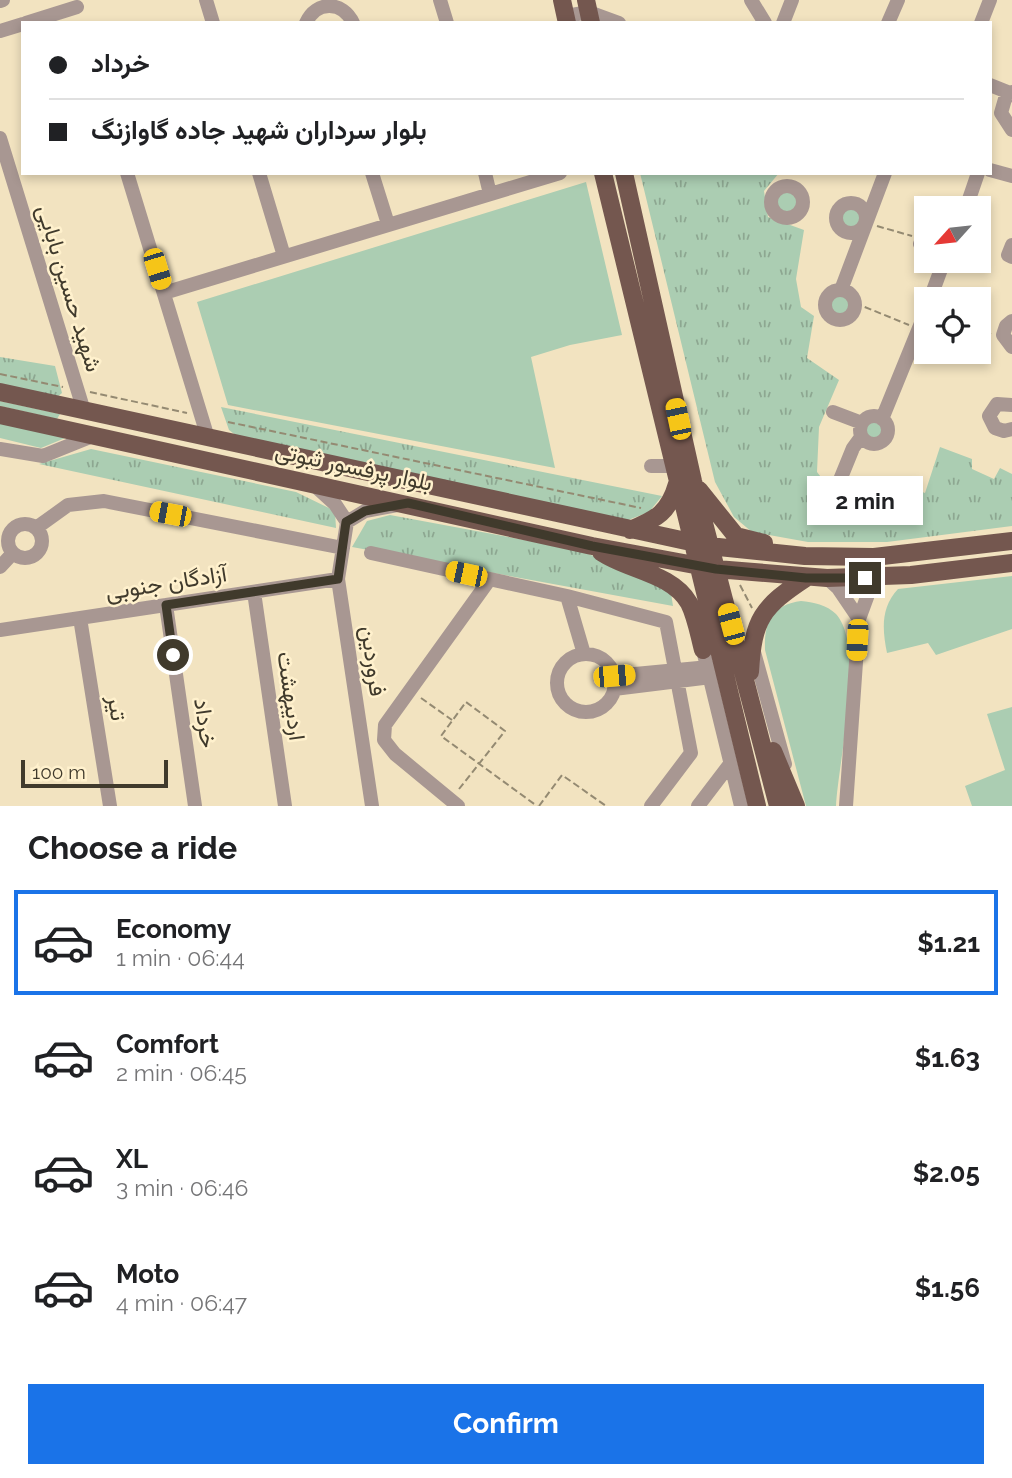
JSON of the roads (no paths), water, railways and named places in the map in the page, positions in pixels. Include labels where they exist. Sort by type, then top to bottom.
[{"type":"main road","points":[[603,175],[672,466],[736,536],[745,540],[796,548],[805,556],[874,557],[1012,541]]},
{"type":"main road","points":[[624,175],[685,482],[691,543],[757,806]]},
{"type":"main road","name":"بلوار پرفسور ثبوتی","points":[[0,392],[691,543],[805,556]]},
{"type":"main road","name":"بلوار پرفسور ثبوتی","points":[[0,415],[408,503],[592,546],[716,569],[827,579],[883,577],[1012,563]]},
{"type":"main road","points":[[630,530],[659,518],[685,482]]},
{"type":"main road","points":[[685,482],[716,569],[778,806]]},
{"type":"main road","points":[[592,546],[615,562],[646,572],[680,592],[689,603],[708,665]]},
{"type":"main road","points":[[796,806],[748,691],[752,641],[758,619],[768,605],[806,578]]},
{"type":"street","points":[[205,0],[211,21]]},
{"type":"street","points":[[442,0],[447,21]]},
{"type":"street","points":[[751,0],[764,21]]},
{"type":"street","points":[[784,21],[792,0]]},
{"type":"street","points":[[889,21],[898,0]]},
{"type":"street","points":[[982,21],[990,0]]},
{"type":"street","points":[[307,21],[320,3],[334,4],[346,10],[352,21]]},
{"type":"street","points":[[30,21],[76,4],[81,21]]},
{"type":"street","points":[[565,13],[588,12],[613,21]]},
{"type":"street","points":[[0,31],[21,24]]},
{"type":"street","points":[[992,86],[1011,93],[1002,113],[1012,130]]},
{"type":"street","name":"شهید حسین بابایی","points":[[0,138],[84,411]]},
{"type":"street","points":[[992,170],[1011,174]]},
{"type":"street","points":[[128,175],[208,438]]},
{"type":"street","points":[[260,175],[284,256]]},
{"type":"street","points":[[373,175],[388,224]]},
{"type":"street","points":[[485,175],[490,194]]},
{"type":"street","points":[[164,293],[553,175]]},
{"type":"street","points":[[841,290],[884,175]]},
{"type":"street","points":[[970,196],[977,175]]},
{"type":"street","points":[[1012,245],[1008,255],[1012,257]]},
{"type":"street","points":[[841,290],[850,294],[855,303],[853,313],[846,319],[836,320],[828,314],[826,300],[832,292],[841,290]]},
{"type":"street","points":[[1012,321],[1006,326],[1003,335],[1012,347]]},
{"type":"street","points":[[882,419],[914,339]]},
{"type":"street","points":[[1012,387],[1009,404],[993,407],[990,420],[999,430],[1012,429]]},
{"type":"street","points":[[831,502],[853,448],[862,430],[873,416],[882,419],[888,431],[885,439],[872,444],[862,430],[833,412]]},
{"type":"street","points":[[0,449],[43,456],[96,435]]},
{"type":"street","points":[[651,466],[672,466]]},
{"type":"street","points":[[310,482],[335,504],[346,522],[365,511],[408,503]]},
{"type":"street","points":[[36,528],[68,505],[104,501],[343,548]]},
{"type":"street","name":"فروردین","points":[[346,522],[338,579],[372,806]]},
{"type":"street","points":[[26,524],[36,528],[42,537],[37,553],[22,558],[13,553],[8,542],[11,532],[26,524]]},
{"type":"street","points":[[0,567],[13,553]]},
{"type":"street","points":[[371,553],[567,596],[666,622],[691,753],[651,806]]},
{"type":"street","points":[[846,806],[859,619],[870,589],[883,577]]},
{"type":"street","name":"آزادگان جنوبی","points":[[0,630],[338,579]]},
{"type":"street","points":[[454,803],[395,754],[384,740],[385,725],[490,579]]},
{"type":"street","points":[[827,579],[845,597],[859,619]]},
{"type":"street","name":"اردیبهشت","points":[[254,592],[285,806]]},
{"type":"street","points":[[567,596],[584,654]]},
{"type":"street","name":"خرداد","points":[[166,605],[195,806]]},
{"type":"street","name":"تیر","points":[[80,618],[110,806]]},
{"type":"street","points":[[752,641],[796,806]]},
{"type":"street","points":[[584,654],[603,659],[614,682],[604,706],[586,712],[576,711],[560,698],[556,679],[559,669],[574,656],[584,654]]},
{"type":"street","points":[[614,682],[677,675],[708,665],[741,806]]},
{"type":"street","points":[[698,806],[730,764]]}]
